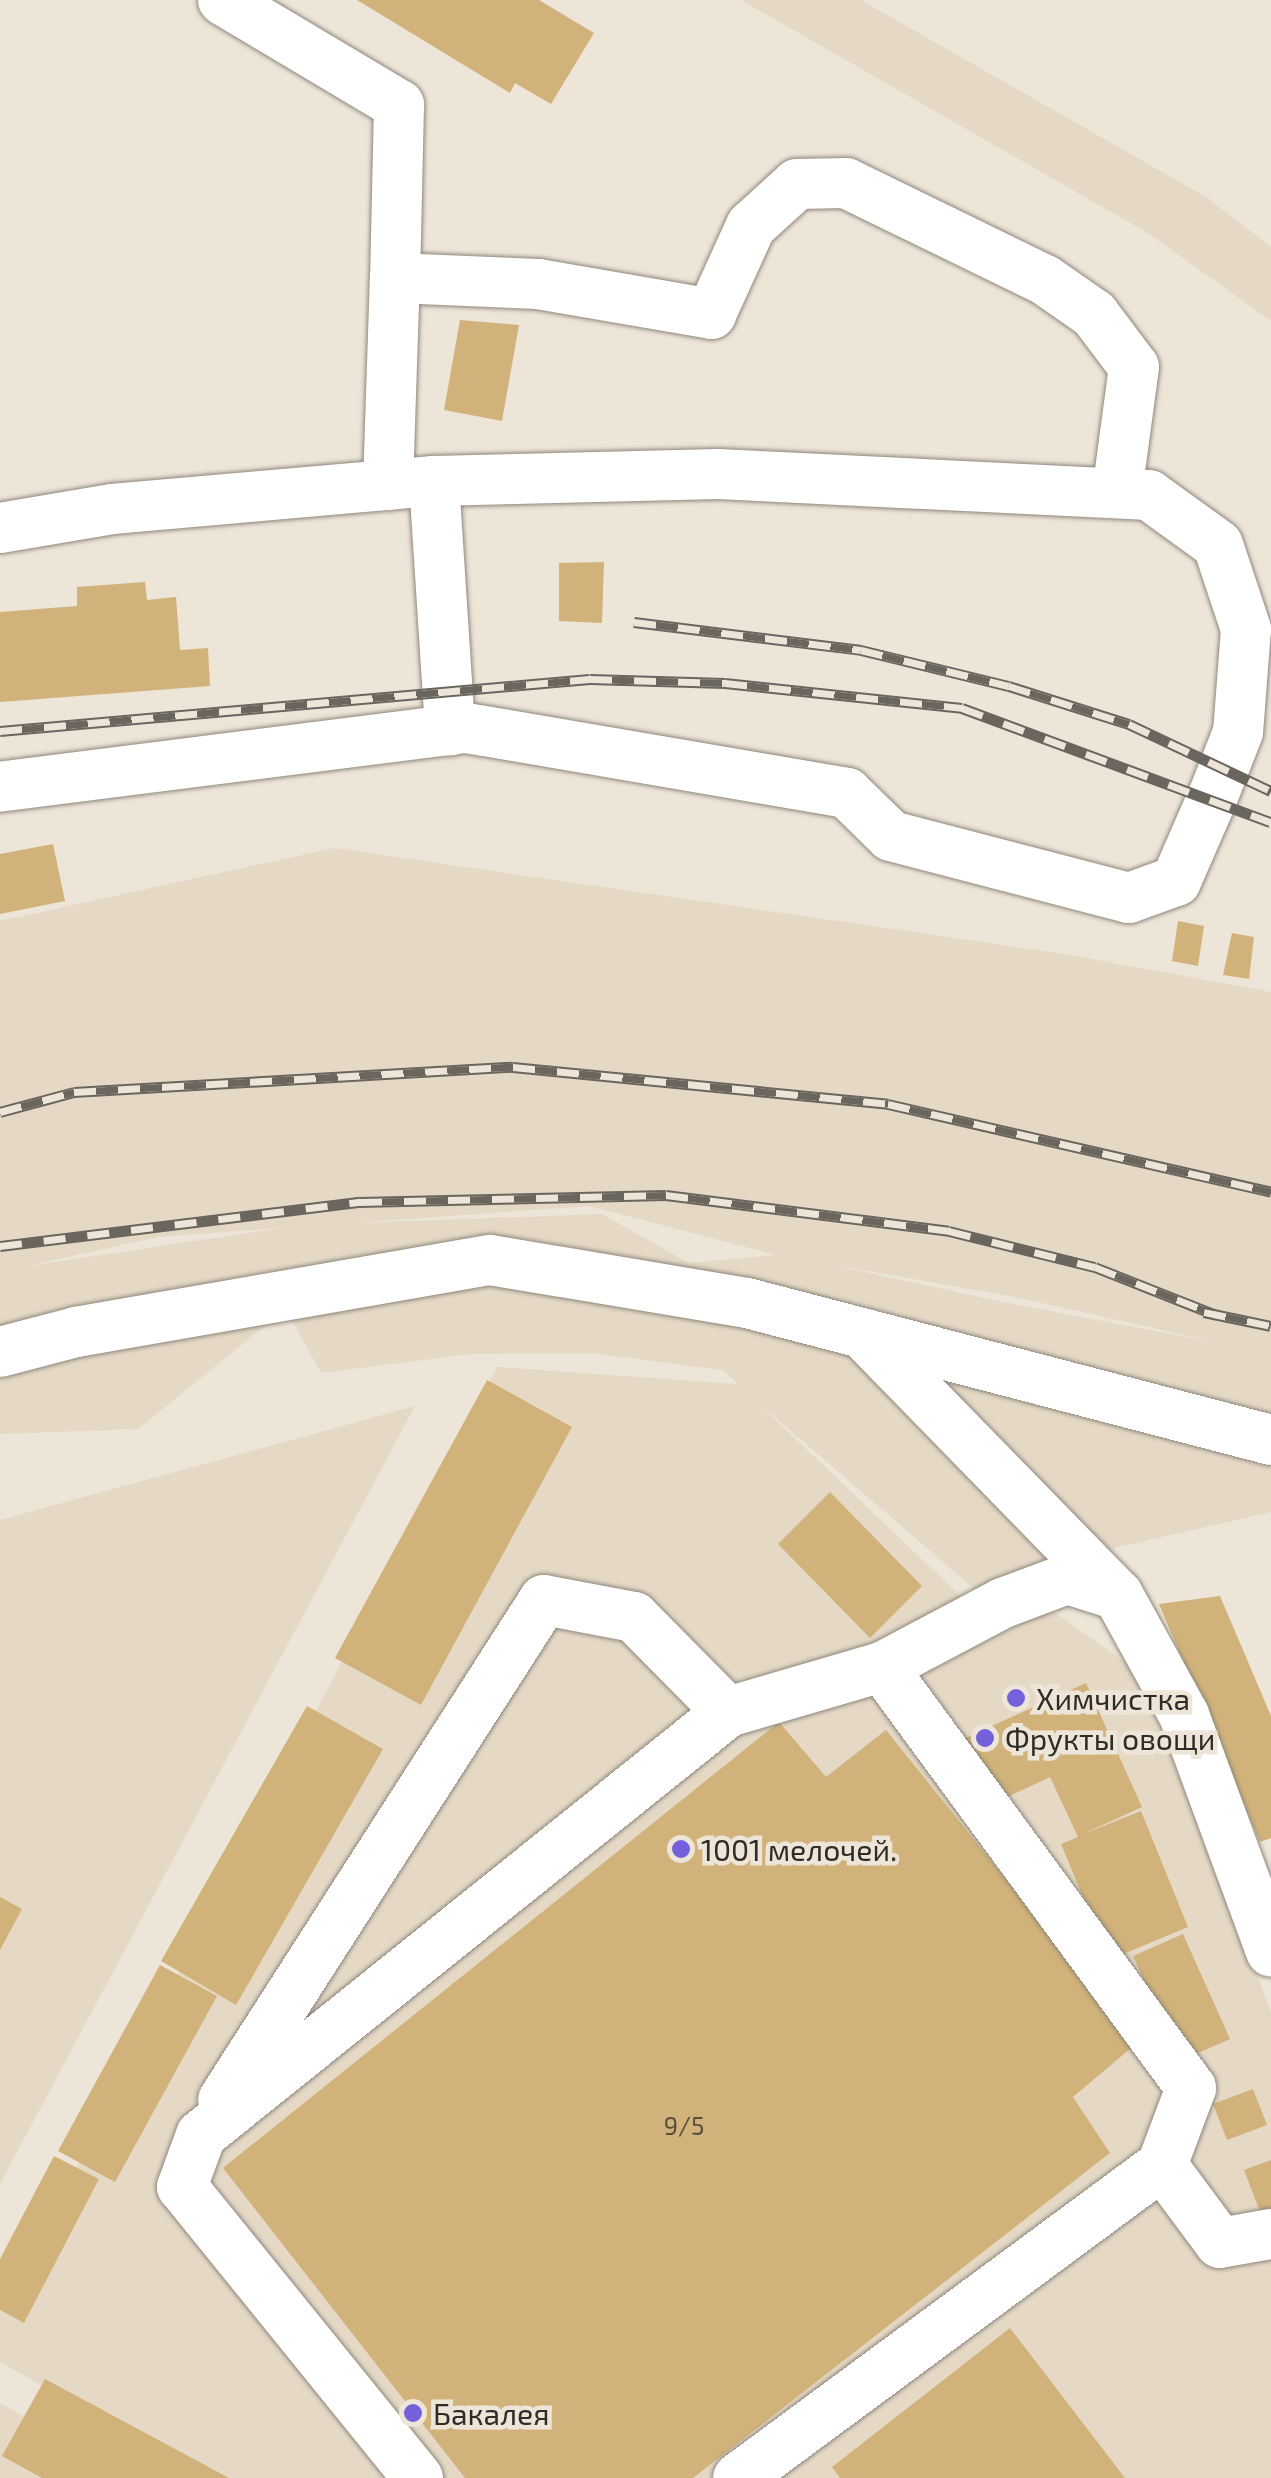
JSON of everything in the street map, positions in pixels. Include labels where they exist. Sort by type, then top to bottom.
[{"type":"street","points":[[223,0],[399,104],[395,278],[411,483],[450,730]]},
{"type":"street","points":[[395,278],[538,284],[710,314],[751,226],[797,184],[846,184],[1045,280],[1094,314],[1134,367],[1117,493]]},
{"type":"street","points":[[0,528],[112,509],[411,483],[718,474],[1149,495],[1218,545],[1246,629],[1238,732],[1213,796],[1176,881],[1129,898],[890,836],[847,793],[450,730],[0,787]]},
{"type":"street","points":[[0,1352],[76,1332],[490,1260],[747,1303],[1271,1440]]},
{"type":"street","points":[[863,1334],[1118,1595],[1184,1714],[1271,1952]]},
{"type":"street","points":[[202,2135],[728,1712],[882,1667],[1003,1603],[1066,1579],[1118,1595]]},
{"type":"street","points":[[418,2478],[182,2187],[202,2135],[544,1600],[634,1617],[728,1712]]},
{"type":"street","points":[[738,2478],[1162,2164],[1190,2088],[882,1667]]},
{"type":"street","points":[[1162,2164],[1220,2243],[1271,2234]]},
{"type":"shaded area","points":[[741,0],[861,0],[1206,197],[1271,247],[1271,321],[1151,235]]},
{"type":"shaded area","points":[[334,848],[1065,954],[1271,992],[1271,1512],[1092,1553],[977,1591],[756,1401],[971,1606],[1037,1600],[1146,1677],[1271,2012],[1271,2478],[207,2478],[0,2362],[0,2312],[497,1367],[738,1384],[723,1370],[590,1353],[471,1354],[321,1373],[286,1309],[138,1429],[0,1434],[0,921]],"holes":[[[589,1206],[776,1255],[689,1263],[602,1214],[353,1223]],[[281,1228],[27,1266],[158,1237]],[[828,1264],[1015,1297],[1220,1343]]]},
{"type":"shaded area","points":[[415,1406],[0,2184],[0,1520]]},
{"type":"shaded area","points":[[0,2403],[133,2478],[0,2478]]},
{"type":"building","points":[[357,0],[539,0],[594,33],[551,104],[515,83],[510,93]]},
{"type":"building","points":[[460,320],[519,325],[502,421],[444,410]]},
{"type":"building","points":[[604,562],[602,623],[559,621],[559,563]]},
{"type":"building","points":[[145,582],[147,600],[176,597],[180,650],[208,648],[210,686],[0,702],[0,612],[77,606],[77,587]]},
{"type":"building","points":[[53,844],[65,901],[0,914],[0,854]]},
{"type":"building","points":[[1178,921],[1204,926],[1198,966],[1172,961]]},
{"type":"building","points":[[1232,933],[1254,937],[1249,979],[1223,975]]},
{"type":"building","points":[[487,1380],[572,1427],[421,1705],[335,1658]]},
{"type":"building","points":[[830,1492],[922,1586],[870,1638],[778,1544]]},
{"type":"building","points":[[1220,1596],[1271,1716],[1271,1838],[1260,1842],[1159,1604]]},
{"type":"building","points":[[1086,1683],[1142,1807],[1083,1834],[1141,1811],[1188,1927],[1109,1960],[1061,1844],[1078,1837],[1050,1777],[988,1806],[959,1741]]},
{"type":"building","points":[[307,1706],[383,1749],[236,2005],[161,1961]]},
{"type":"building","points":[[779,1722],[826,1777],[886,1730],[1137,2043],[1073,2097],[1110,2153],[693,2478],[465,2478],[223,2168]]},
{"type":"building","points":[[0,1897],[22,1909],[0,1950]]},
{"type":"building","points":[[1183,1934],[1230,2039],[1180,2061],[1133,1956]]},
{"type":"building","points":[[160,1965],[217,1996],[115,2182],[58,2151]]},
{"type":"building","points":[[1253,2089],[1267,2125],[1227,2140],[1213,2104]]},
{"type":"building","points":[[54,2156],[99,2179],[24,2323],[0,2310],[0,2259]]},
{"type":"building","points":[[1271,2160],[1271,2210],[1261,2214],[1244,2170]]},
{"type":"building","points":[[1010,2328],[1125,2478],[840,2478],[832,2467]]},
{"type":"building","points":[[45,2379],[229,2478],[42,2478],[2,2456]]},
{"type":"railway","points":[[634,622],[861,650],[1009,686],[1129,724],[1271,791]]},
{"type":"railway","points":[[0,731],[590,679],[725,683],[962,708],[1271,822]]},
{"type":"railway","points":[[0,1112],[74,1092],[513,1067],[888,1104],[1271,1192]]},
{"type":"railway","points":[[0,1246],[360,1202],[666,1195],[949,1231],[1095,1267],[1214,1314]]},
{"type":"railway","points":[[1204,1312],[1271,1326]]},
{"type":"place","name":"Химчистка","points":[[1016,1698]]},
{"type":"place","name":"Фрукты овощи","points":[[985,1738]]},
{"type":"place","name":"1001 мелочей.","points":[[681,1849]]},
{"type":"place","name":"Бакалея","points":[[413,2413]]}]
